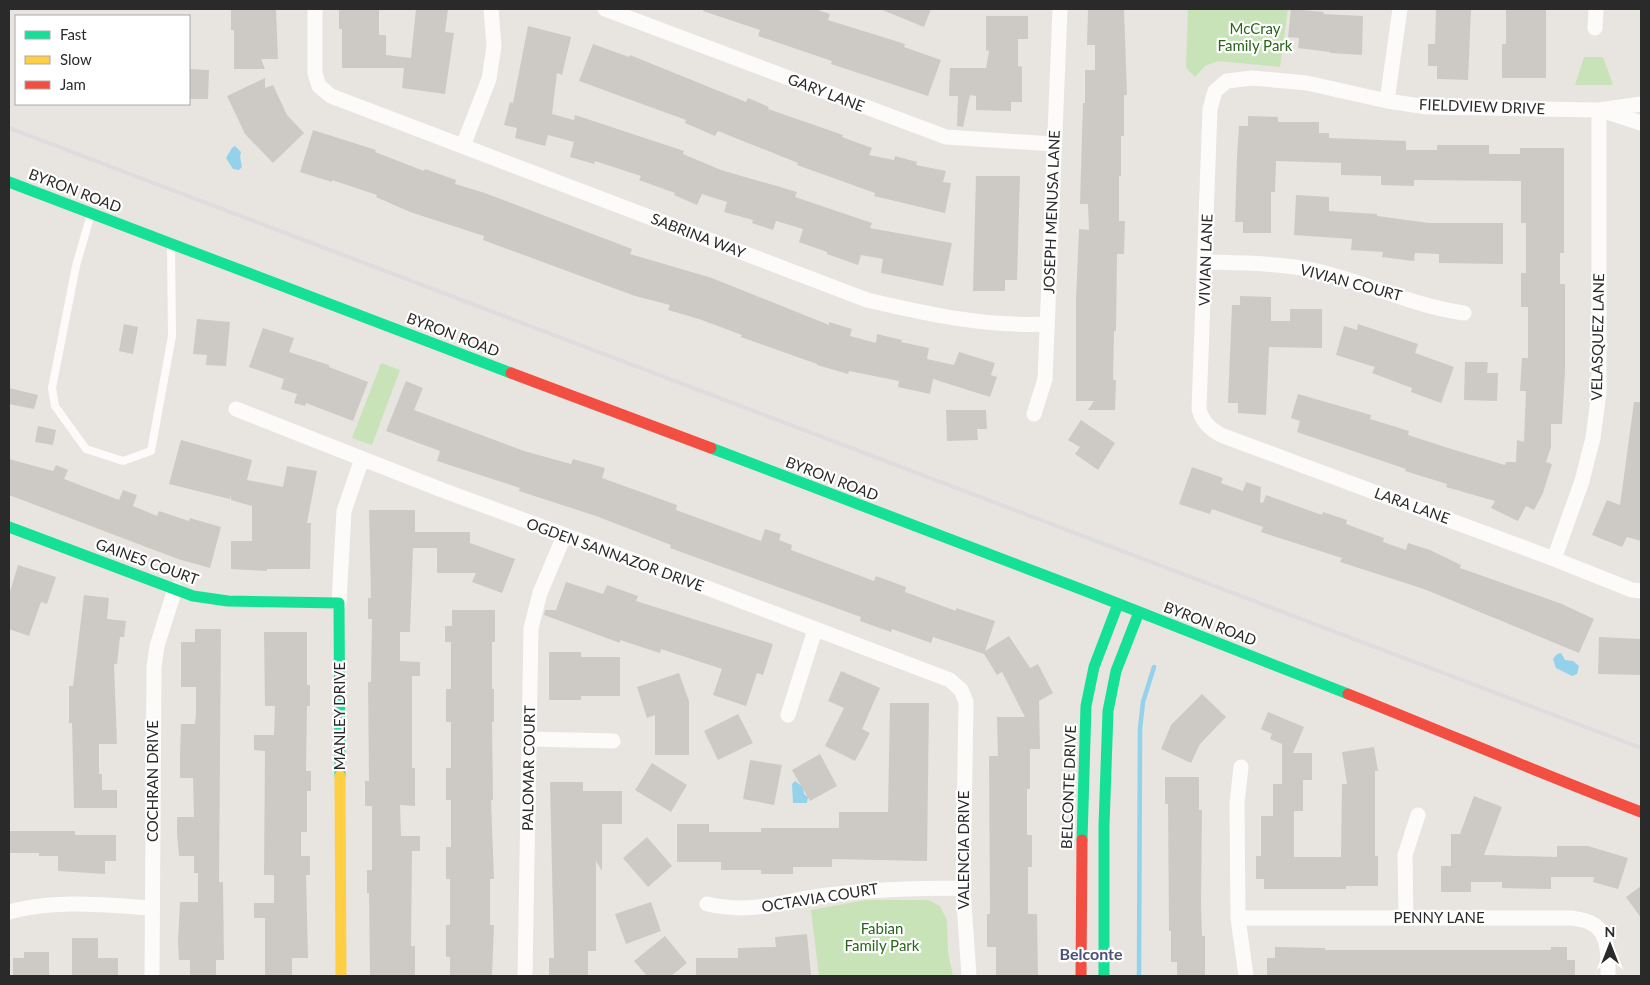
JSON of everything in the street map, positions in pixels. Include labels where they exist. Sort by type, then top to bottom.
[{"type":"main road","name":"BYRON ROAD","points":[[9,182],[1139,612],[1495,752],[1523,767],[1641,812]]},
{"type":"main road","name":"GAINES COURT","points":[[9,527],[193,596],[228,601],[339,602]]},
{"type":"main road","name":"MANLEY DRIVE","points":[[339,602],[341,976]]},
{"type":"main road","name":"BELCONTE DRIVE","points":[[1081,976],[1082,826],[1086,706],[1094,667],[1118,604]]},
{"type":"main road","points":[[1104,976],[1104,826],[1108,711],[1116,672],[1139,612]]},
{"type":"street","name":"SABRINA WAY","points":[[315,9],[315,73],[319,86],[332,96],[868,300],[939,317],[1023,326],[1047,324]]},
{"type":"street","points":[[463,146],[489,79],[494,46],[491,9]]},
{"type":"street","name":"GARY LANE","points":[[605,9],[946,137],[1054,144]]},
{"type":"street","name":"JOSEPH MENUSA LANE","points":[[1034,414],[1045,379],[1060,9]]},
{"type":"street","points":[[1387,101],[1400,9]]},
{"type":"street","points":[[1595,28],[1596,9]]},
{"type":"street","name":"VIVIAN LANE","points":[[1269,453],[1216,432],[1201,417],[1210,109],[1215,91],[1227,81],[1252,78],[1277,80]]},
{"type":"street","name":"FIELDVIEW DRIVE","points":[[1277,80],[1307,83],[1387,101],[1426,107],[1599,110],[1641,104]]},
{"type":"street","name":"FIELDVIEW DRIVE","points":[[1599,110],[1641,123]]},
{"type":"street","name":"VELASQUEZ LANE","points":[[1554,559],[1582,481],[1593,438],[1599,392],[1599,110]]},
{"type":"street","name":"VIVIAN COURT","points":[[1206,262],[1269,264],[1312,270],[1362,283],[1440,309],[1464,313]]},
{"type":"street","name":"OGDEN SANNAZOR DRIVE","points":[[236,410],[564,536],[649,566],[950,680],[960,690],[966,702],[966,723]]},
{"type":"street","name":"LARA LANE","points":[[1269,453],[1632,590],[1641,591]]},
{"type":"street","name":"MANLEY DRIVE","points":[[339,602],[344,511],[362,459]]},
{"type":"street","name":"PALOMAR COURT","points":[[525,976],[531,628],[540,593],[564,536]]},
{"type":"street","name":"COCHRAN DRIVE","points":[[152,976],[154,667],[157,646],[175,589]]},
{"type":"street","points":[[788,715],[814,630]]},
{"type":"street","name":"VALENCIA DRIVE","points":[[966,723],[963,888],[969,976]]},
{"type":"street","points":[[530,739],[613,741]]},
{"type":"street","points":[[1241,767],[1237,803],[1238,918],[1246,976]]},
{"type":"street","points":[[1406,918],[1405,855],[1418,814]]},
{"type":"street","name":"OCTAVIA COURT","points":[[707,904],[729,909],[757,909],[825,895],[882,888],[963,888]]},
{"type":"street","points":[[9,912],[31,906],[90,904],[152,908]]},
{"type":"street","name":"PENNY LANE","points":[[1238,918],[1572,918],[1592,923],[1602,933],[1608,952],[1608,971]]},
{"type":"lane","points":[[91,214],[76,266],[52,388],[55,406],[86,449],[123,461],[151,451],[172,336],[171,244]]},
{"type":"green space","name":"McCray Family Park","points":[[1188,9],[1288,9],[1280,67],[1218,61],[1205,66],[1195,77],[1186,68]]},
{"type":"green space","points":[[1584,57],[1603,57],[1613,85],[1575,85]]},
{"type":"green space","points":[[381,363],[400,370],[372,445],[352,438]]},
{"type":"green space","name":"Fabian Family Park","points":[[866,900],[928,900],[940,906],[947,920],[948,953],[953,976],[819,976],[811,910]]},
{"type":"water","points":[[235,146],[241,152],[242,167],[239,170],[233,169],[226,158]]},
{"type":"water","points":[[1561,653],[1565,660],[1573,661],[1579,666],[1577,674],[1572,676],[1556,668],[1553,659],[1557,654]]},
{"type":"water","points":[[795,781],[803,787],[804,794],[808,797],[807,803],[793,803],[792,784]]},
{"type":"building","points":[[231,9],[276,9],[278,59],[261,59],[265,69],[234,69],[234,30],[231,30]]},
{"type":"building","points":[[339,9],[379,9],[379,35],[386,35],[386,55],[411,58],[416,9],[448,9],[445,32],[454,33],[445,94],[402,88],[404,68],[342,68],[342,29],[339,29]]},
{"type":"building","points":[[704,9],[815,9],[830,14],[828,20],[905,44],[904,47],[941,60],[928,96],[831,64],[832,61],[758,36],[760,30],[703,11]]},
{"type":"building","points":[[880,9],[931,9],[924,27]]},
{"type":"building","points":[[1088,9],[1124,9],[1127,95],[1124,95],[1124,136],[1121,136],[1119,221],[1125,221],[1124,254],[1117,254],[1113,380],[1116,380],[1115,410],[1088,410],[1094,401],[1076,401],[1076,301],[1079,229],[1089,230],[1088,204],[1080,204],[1083,103],[1085,103],[1085,70],[1095,70],[1095,45],[1087,45]]},
{"type":"building","points":[[1291,9],[1324,12],[1323,14],[1363,16],[1362,55],[1298,48],[1299,38],[1288,37]]},
{"type":"building","points":[[1436,9],[1471,9],[1468,80],[1437,79],[1437,66],[1428,66],[1428,44],[1435,44]]},
{"type":"building","points":[[1506,9],[1546,9],[1546,78],[1502,78],[1502,44],[1506,44]]},
{"type":"building","points":[[986,16],[1028,16],[1028,39],[1018,39],[1018,66],[1022,67],[1022,102],[1011,102],[1011,111],[976,110],[976,96],[970,95],[963,127],[957,126],[958,96],[949,96],[950,68],[986,68],[989,51],[986,50]]},
{"type":"building","points":[[528,26],[571,37],[562,75],[557,73],[552,114],[574,120],[575,115],[684,151],[683,154],[721,170],[797,192],[795,197],[872,223],[870,228],[952,243],[943,286],[881,273],[883,259],[861,255],[858,265],[827,254],[827,252],[799,242],[803,229],[776,221],[773,230],[752,223],[753,220],[724,212],[727,202],[702,194],[697,205],[674,195],[675,193],[639,180],[641,176],[595,161],[594,164],[570,157],[574,142],[548,135],[545,146],[515,138],[517,128],[504,125],[510,102],[513,103]]},
{"type":"building","points":[[593,44],[629,57],[630,55],[746,102],[748,98],[769,107],[768,109],[843,135],[842,137],[872,148],[869,155],[894,160],[895,156],[917,162],[916,165],[946,171],[943,182],[951,183],[945,213],[874,196],[875,193],[797,165],[798,163],[718,131],[715,136],[685,123],[686,120],[579,81]]},
{"type":"building","points":[[190,69],[209,70],[208,99],[190,99]]},
{"type":"building","points":[[265,78],[265,88],[273,85],[287,115],[304,133],[273,163],[245,134],[227,96]]},
{"type":"building","points":[[1248,116],[1278,117],[1278,122],[1319,122],[1319,133],[1329,133],[1329,138],[1406,141],[1406,150],[1437,150],[1437,145],[1489,145],[1489,154],[1520,154],[1520,148],[1564,148],[1564,253],[1560,253],[1560,284],[1565,284],[1565,371],[1562,424],[1551,424],[1551,447],[1546,462],[1552,464],[1543,493],[1534,510],[1526,506],[1518,521],[1491,508],[1495,501],[1446,487],[1447,484],[1297,432],[1300,421],[1291,418],[1298,394],[1371,415],[1370,419],[1409,431],[1408,435],[1448,448],[1505,465],[1506,462],[1516,462],[1517,440],[1524,442],[1526,391],[1520,391],[1522,358],[1528,358],[1528,307],[1521,307],[1521,273],[1526,273],[1526,223],[1521,223],[1521,181],[1414,180],[1414,186],[1381,185],[1381,176],[1341,175],[1341,163],[1276,161],[1275,192],[1271,192],[1271,233],[1243,233],[1243,222],[1235,222],[1237,157],[1239,126],[1248,126]]},
{"type":"building","points":[[313,130],[376,150],[375,152],[424,171],[425,169],[456,180],[455,184],[485,193],[632,249],[630,254],[712,278],[829,325],[829,322],[852,329],[850,336],[876,343],[877,334],[902,340],[901,342],[929,348],[927,359],[954,365],[959,352],[995,363],[991,375],[997,377],[990,397],[933,379],[930,394],[898,387],[899,381],[849,371],[848,374],[817,365],[741,337],[742,335],[699,319],[668,310],[670,305],[635,296],[483,240],[484,236],[410,212],[376,197],[377,195],[300,172]]},
{"type":"building","points":[[976,176],[1020,176],[1017,280],[1005,280],[1005,291],[973,291]]},
{"type":"building","points":[[1296,195],[1329,197],[1329,211],[1377,214],[1377,216],[1429,223],[1503,223],[1503,264],[1439,263],[1439,254],[1415,253],[1414,261],[1382,257],[1383,252],[1351,250],[1352,239],[1294,235]]},
{"type":"building","points":[[1240,296],[1271,297],[1271,321],[1290,321],[1290,309],[1322,309],[1322,348],[1269,347],[1266,415],[1238,413],[1238,403],[1228,403],[1232,305],[1240,305]]},
{"type":"building","points":[[197,319],[230,322],[226,366],[206,365],[207,355],[193,354]]},
{"type":"building","points":[[124,324],[138,327],[133,354],[119,351]]},
{"type":"building","points":[[1358,324],[1418,344],[1415,353],[1454,367],[1441,403],[1411,392],[1412,388],[1372,373],[1375,367],[1336,355],[1344,326],[1357,330]]},
{"type":"building","points":[[263,328],[294,338],[289,352],[329,365],[329,367],[368,382],[353,421],[306,403],[305,406],[294,403],[297,394],[281,389],[284,379],[249,367]]},
{"type":"building","points":[[1465,362],[1488,362],[1487,373],[1498,373],[1497,401],[1464,400]]},
{"type":"building","points":[[406,381],[423,388],[414,410],[524,451],[571,464],[573,459],[605,468],[602,478],[677,505],[676,510],[761,541],[765,529],[781,534],[779,540],[792,545],[791,550],[874,581],[876,576],[906,587],[905,592],[956,611],[956,608],[995,621],[985,651],[1009,636],[1030,668],[1038,664],[1053,693],[1039,701],[1040,749],[1030,749],[1030,789],[1027,789],[1027,835],[1032,835],[1032,867],[1028,867],[1028,914],[1037,914],[1038,976],[996,976],[996,947],[987,947],[987,914],[990,914],[989,756],[998,756],[997,717],[1025,717],[1002,672],[997,675],[984,654],[933,637],[931,643],[892,629],[891,632],[860,621],[861,617],[670,548],[671,545],[596,516],[519,491],[520,488],[437,461],[440,451],[386,431]]},
{"type":"building","points":[[9,388],[38,395],[34,409],[9,404]]},
{"type":"building","points":[[1634,402],[1641,402],[1641,541],[1627,537],[1622,547],[1592,535],[1607,500],[1620,505]]},
{"type":"building","points":[[946,410],[986,410],[987,429],[977,429],[978,440],[947,441]]},
{"type":"building","points":[[1081,420],[1115,443],[1098,470],[1075,454],[1080,447],[1068,440]]},
{"type":"building","points":[[38,426],[56,430],[53,445],[35,442]]},
{"type":"building","points":[[181,440],[252,460],[247,480],[283,487],[287,466],[317,471],[307,523],[311,523],[310,569],[267,569],[267,571],[231,569],[231,541],[252,541],[252,506],[231,500],[231,494],[230,499],[169,484]]},
{"type":"building","points":[[9,459],[53,471],[56,465],[68,470],[64,479],[119,500],[123,490],[137,495],[133,506],[157,516],[159,511],[189,521],[190,518],[221,527],[210,568],[178,559],[9,495]]},
{"type":"building","points":[[1192,467],[1223,478],[1221,483],[1243,491],[1246,482],[1261,487],[1260,502],[1263,503],[1266,495],[1322,515],[1323,512],[1347,520],[1346,524],[1384,538],[1383,542],[1406,550],[1408,543],[1430,550],[1461,565],[1460,568],[1562,604],[1594,619],[1579,653],[1424,589],[1340,562],[1342,558],[1261,532],[1263,527],[1212,509],[1210,514],[1179,504]]},
{"type":"building","points":[[369,510],[415,510],[415,532],[470,532],[470,543],[515,559],[502,593],[472,582],[476,573],[437,573],[437,548],[413,548],[410,632],[400,632],[400,661],[420,662],[420,676],[412,676],[412,768],[415,768],[415,806],[400,805],[401,836],[420,836],[420,851],[412,851],[411,946],[415,946],[415,976],[370,976],[367,870],[372,870],[372,806],[365,806],[365,781],[369,781],[368,682],[371,682],[372,619],[368,619],[368,598],[371,598]]},
{"type":"building","points":[[18,565],[56,577],[47,604],[41,602],[29,636],[9,629],[9,595]]},
{"type":"building","points":[[566,582],[603,594],[607,585],[638,596],[636,601],[773,644],[763,675],[757,673],[746,706],[713,695],[722,669],[661,649],[660,653],[620,640],[620,643],[544,615],[545,610],[556,610]]},
{"type":"building","points":[[84,595],[109,598],[107,619],[126,621],[124,637],[120,637],[117,664],[114,664],[117,744],[99,744],[99,774],[102,774],[102,790],[117,790],[117,808],[74,808],[72,723],[69,723],[69,686],[73,686]]},
{"type":"building","points":[[452,610],[495,610],[495,642],[492,642],[494,722],[492,722],[493,800],[491,800],[494,879],[490,879],[490,925],[494,925],[492,976],[450,976],[450,957],[446,957],[446,925],[450,925],[450,879],[446,879],[446,847],[451,847],[451,800],[446,800],[446,768],[451,768],[451,722],[446,722],[446,689],[451,689],[451,642],[445,642],[445,626],[452,626]]},
{"type":"building","points":[[195,629],[221,629],[219,882],[223,882],[224,960],[216,960],[216,976],[190,976],[190,960],[179,960],[180,902],[198,902],[198,873],[194,873],[194,856],[179,856],[177,834],[177,817],[194,817],[193,778],[180,778],[180,755],[181,724],[195,724],[196,714],[196,687],[181,687],[181,642],[195,642]]},
{"type":"building","points":[[264,632],[307,632],[307,685],[310,685],[310,706],[307,706],[306,771],[311,771],[311,791],[307,791],[307,832],[301,832],[301,856],[310,856],[310,875],[306,875],[308,958],[292,958],[292,976],[265,976],[265,918],[254,918],[254,903],[274,903],[274,875],[264,875],[265,751],[254,750],[254,735],[274,735],[275,706],[265,706]]},
{"type":"building","points":[[1599,637],[1641,639],[1641,675],[1598,674]]},
{"type":"building","points":[[549,652],[581,652],[581,657],[620,657],[620,696],[581,696],[581,700],[549,700]]},
{"type":"building","points":[[841,671],[880,688],[862,729],[870,733],[855,761],[825,746],[844,708],[828,701]]},
{"type":"building","points":[[679,673],[689,701],[689,755],[655,755],[655,715],[647,718],[637,687]]},
{"type":"building","points":[[1202,694],[1226,717],[1200,744],[1191,763],[1161,749],[1171,725]]},
{"type":"building","points":[[890,703],[929,703],[927,861],[832,859],[832,867],[793,867],[793,874],[761,874],[761,870],[721,870],[721,862],[677,862],[677,824],[709,824],[709,832],[761,832],[761,828],[839,828],[839,812],[888,812]]},
{"type":"building","points":[[1268,712],[1304,727],[1293,753],[1312,753],[1312,780],[1303,780],[1303,811],[1294,811],[1294,857],[1341,857],[1342,784],[1347,784],[1342,752],[1374,747],[1378,771],[1375,771],[1375,856],[1378,856],[1378,886],[1346,886],[1346,889],[1264,889],[1264,879],[1256,879],[1256,856],[1261,856],[1261,816],[1273,816],[1273,784],[1282,784],[1282,744],[1270,739],[1272,734],[1261,729]]},
{"type":"building","points":[[738,714],[753,743],[718,760],[704,731]]},
{"type":"building","points":[[820,754],[837,786],[810,801],[792,770]]},
{"type":"building","points":[[750,760],[782,765],[774,805],[743,799]]},
{"type":"building","points":[[652,763],[687,785],[671,812],[635,790]]},
{"type":"building","points":[[1165,777],[1199,777],[1199,810],[1202,810],[1201,904],[1202,936],[1205,936],[1205,976],[1177,976],[1177,962],[1171,962],[1168,804],[1165,804]]},
{"type":"building","points":[[550,782],[583,782],[583,791],[622,791],[622,824],[602,824],[602,871],[596,861],[596,951],[588,951],[588,976],[549,976],[549,958],[554,958]]},
{"type":"building","points":[[1474,796],[1502,807],[1484,855],[1557,857],[1557,846],[1588,846],[1628,858],[1618,889],[1593,882],[1594,877],[1551,877],[1551,889],[1502,888],[1502,882],[1471,882],[1471,892],[1441,892],[1441,866],[1451,866],[1451,834],[1460,834]]},
{"type":"building","points":[[9,831],[75,831],[75,835],[116,835],[116,861],[105,861],[105,874],[58,871],[58,856],[39,856],[39,853],[9,853]]},
{"type":"building","points":[[647,837],[672,866],[648,887],[623,858]]},
{"type":"building","points":[[1641,886],[1641,918],[1626,897]]},
{"type":"building","points":[[651,902],[661,931],[626,944],[615,914]]},
{"type":"building","points":[[807,934],[811,975],[696,976],[696,958],[738,958],[738,948],[776,947],[775,937]]},
{"type":"building","points":[[665,936],[687,963],[671,976],[647,976],[634,961]]},
{"type":"building","points":[[72,938],[98,938],[98,958],[118,958],[118,975],[72,975]]},
{"type":"building","points":[[1275,947],[1325,948],[1325,950],[1551,950],[1551,947],[1567,947],[1567,960],[1575,960],[1575,976],[1267,976],[1267,958],[1275,958]]},
{"type":"building","points":[[24,952],[49,952],[49,976],[13,976],[13,958],[24,958]]},
{"type":"waterway","points":[[1139,976],[1140,729],[1143,702],[1154,667]]},
{"type":"railway","points":[[9,128],[1641,748]]},
{"type":"traffic: fast","points":[[9,182],[511,373]]},
{"type":"traffic: fast","points":[[711,448],[1091,593],[1348,694]]},
{"type":"traffic: fast","points":[[9,527],[193,596],[228,601],[339,603],[340,776]]},
{"type":"traffic: fast","points":[[1082,840],[1086,706],[1094,667],[1118,604]]},
{"type":"traffic: fast","points":[[1104,976],[1104,826],[1108,711],[1116,671],[1139,612]]},
{"type":"traffic: slow","points":[[340,776],[341,976]]},
{"type":"traffic: jam","points":[[511,373],[711,448]]},
{"type":"traffic: jam","points":[[1348,694],[1641,812]]},
{"type":"traffic: jam","points":[[1081,976],[1082,840]]},
{"type":"district","name":"Belconte","points":[[1091,954]]}]
